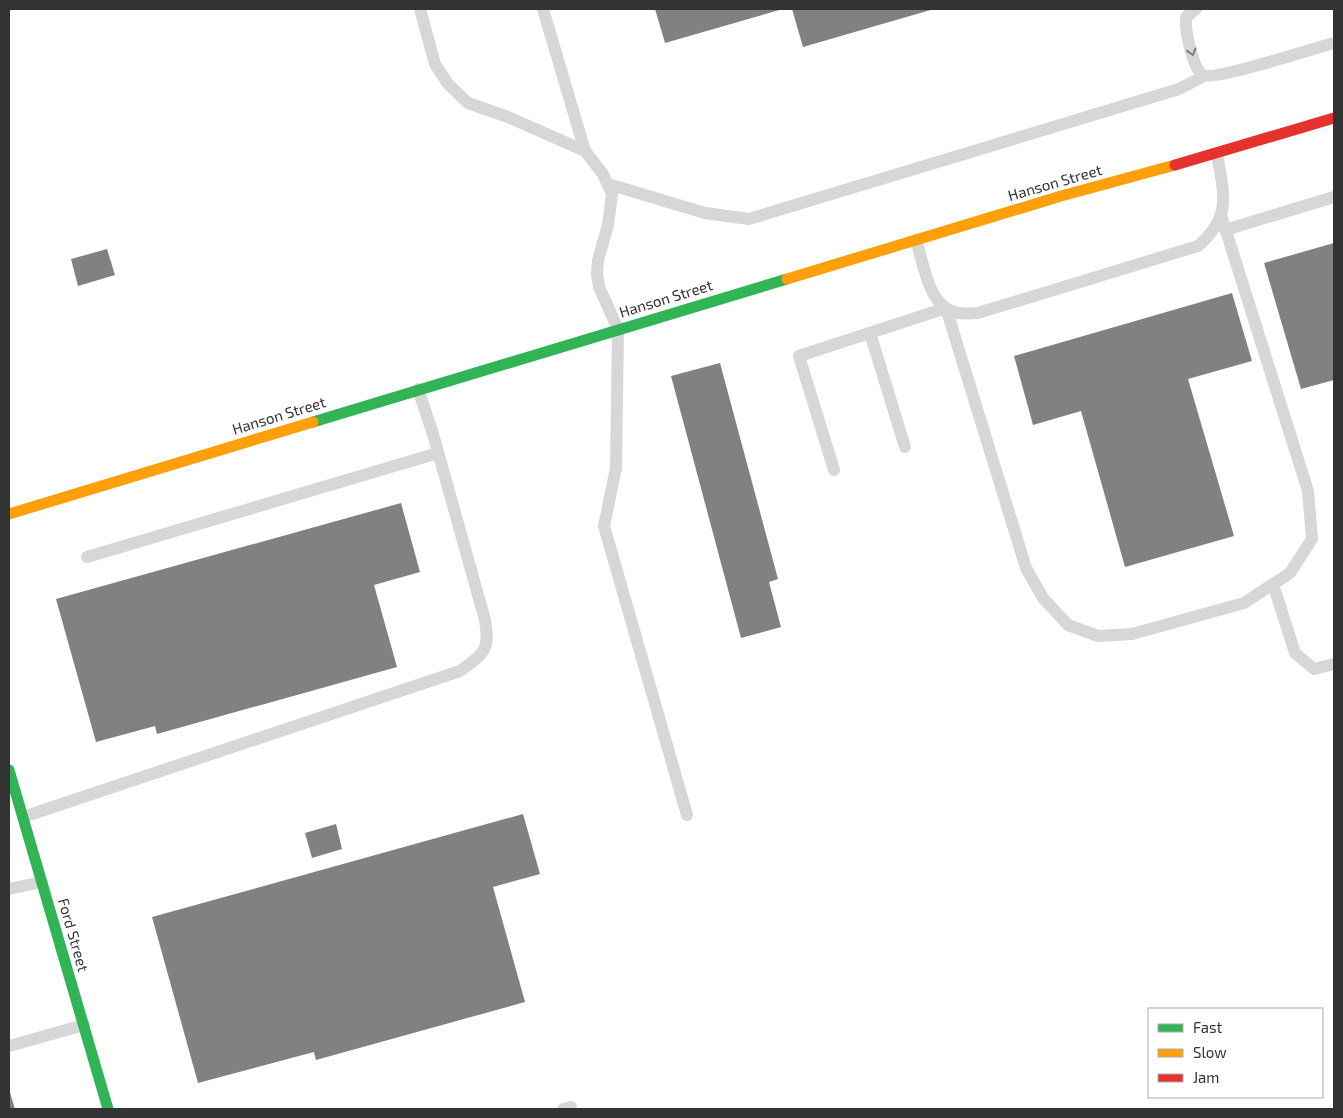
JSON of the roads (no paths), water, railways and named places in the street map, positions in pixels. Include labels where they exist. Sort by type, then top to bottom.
[{"type":"street","name":"Hanson Street","points":[[9,514],[1062,196],[1217,154],[1334,118]]},
{"type":"street","name":"Ford Street","points":[[9,770],[108,1109]]},
{"type":"lane","points":[[420,9],[435,64],[448,84],[468,103],[508,116],[585,151]]},
{"type":"lane","points":[[543,9],[585,151],[603,174],[612,194],[608,225],[598,260],[597,274],[599,287],[618,329],[616,468],[604,526],[687,815]]},
{"type":"lane","points":[[1196,9],[1186,17],[1185,29],[1197,70],[1204,76]]},
{"type":"lane","points":[[608,184],[705,213],[749,219],[1179,89],[1204,76],[1213,77],[1334,43]]},
{"type":"lane","points":[[916,240],[934,297],[946,308],[958,313],[978,313],[1198,246],[1214,232],[1224,197],[1217,154]]},
{"type":"lane","points":[[1225,230],[1334,196]]},
{"type":"lane","points":[[946,308],[1026,568],[1043,598],[1068,625],[1098,636],[1132,634],[1244,603],[1290,573],[1312,539],[1308,492],[1220,215]]},
{"type":"lane","points":[[834,470],[799,356],[946,308]]},
{"type":"lane","points":[[870,333],[905,447]]},
{"type":"lane","points":[[23,817],[460,670],[479,658],[488,641],[485,620],[418,389]]},
{"type":"lane","points":[[88,557],[438,454]]},
{"type":"lane","points":[[1273,584],[1295,653],[1314,669],[1334,664]]},
{"type":"lane","points":[[9,889],[42,882]]},
{"type":"lane","points":[[9,1046],[84,1024]]}]
